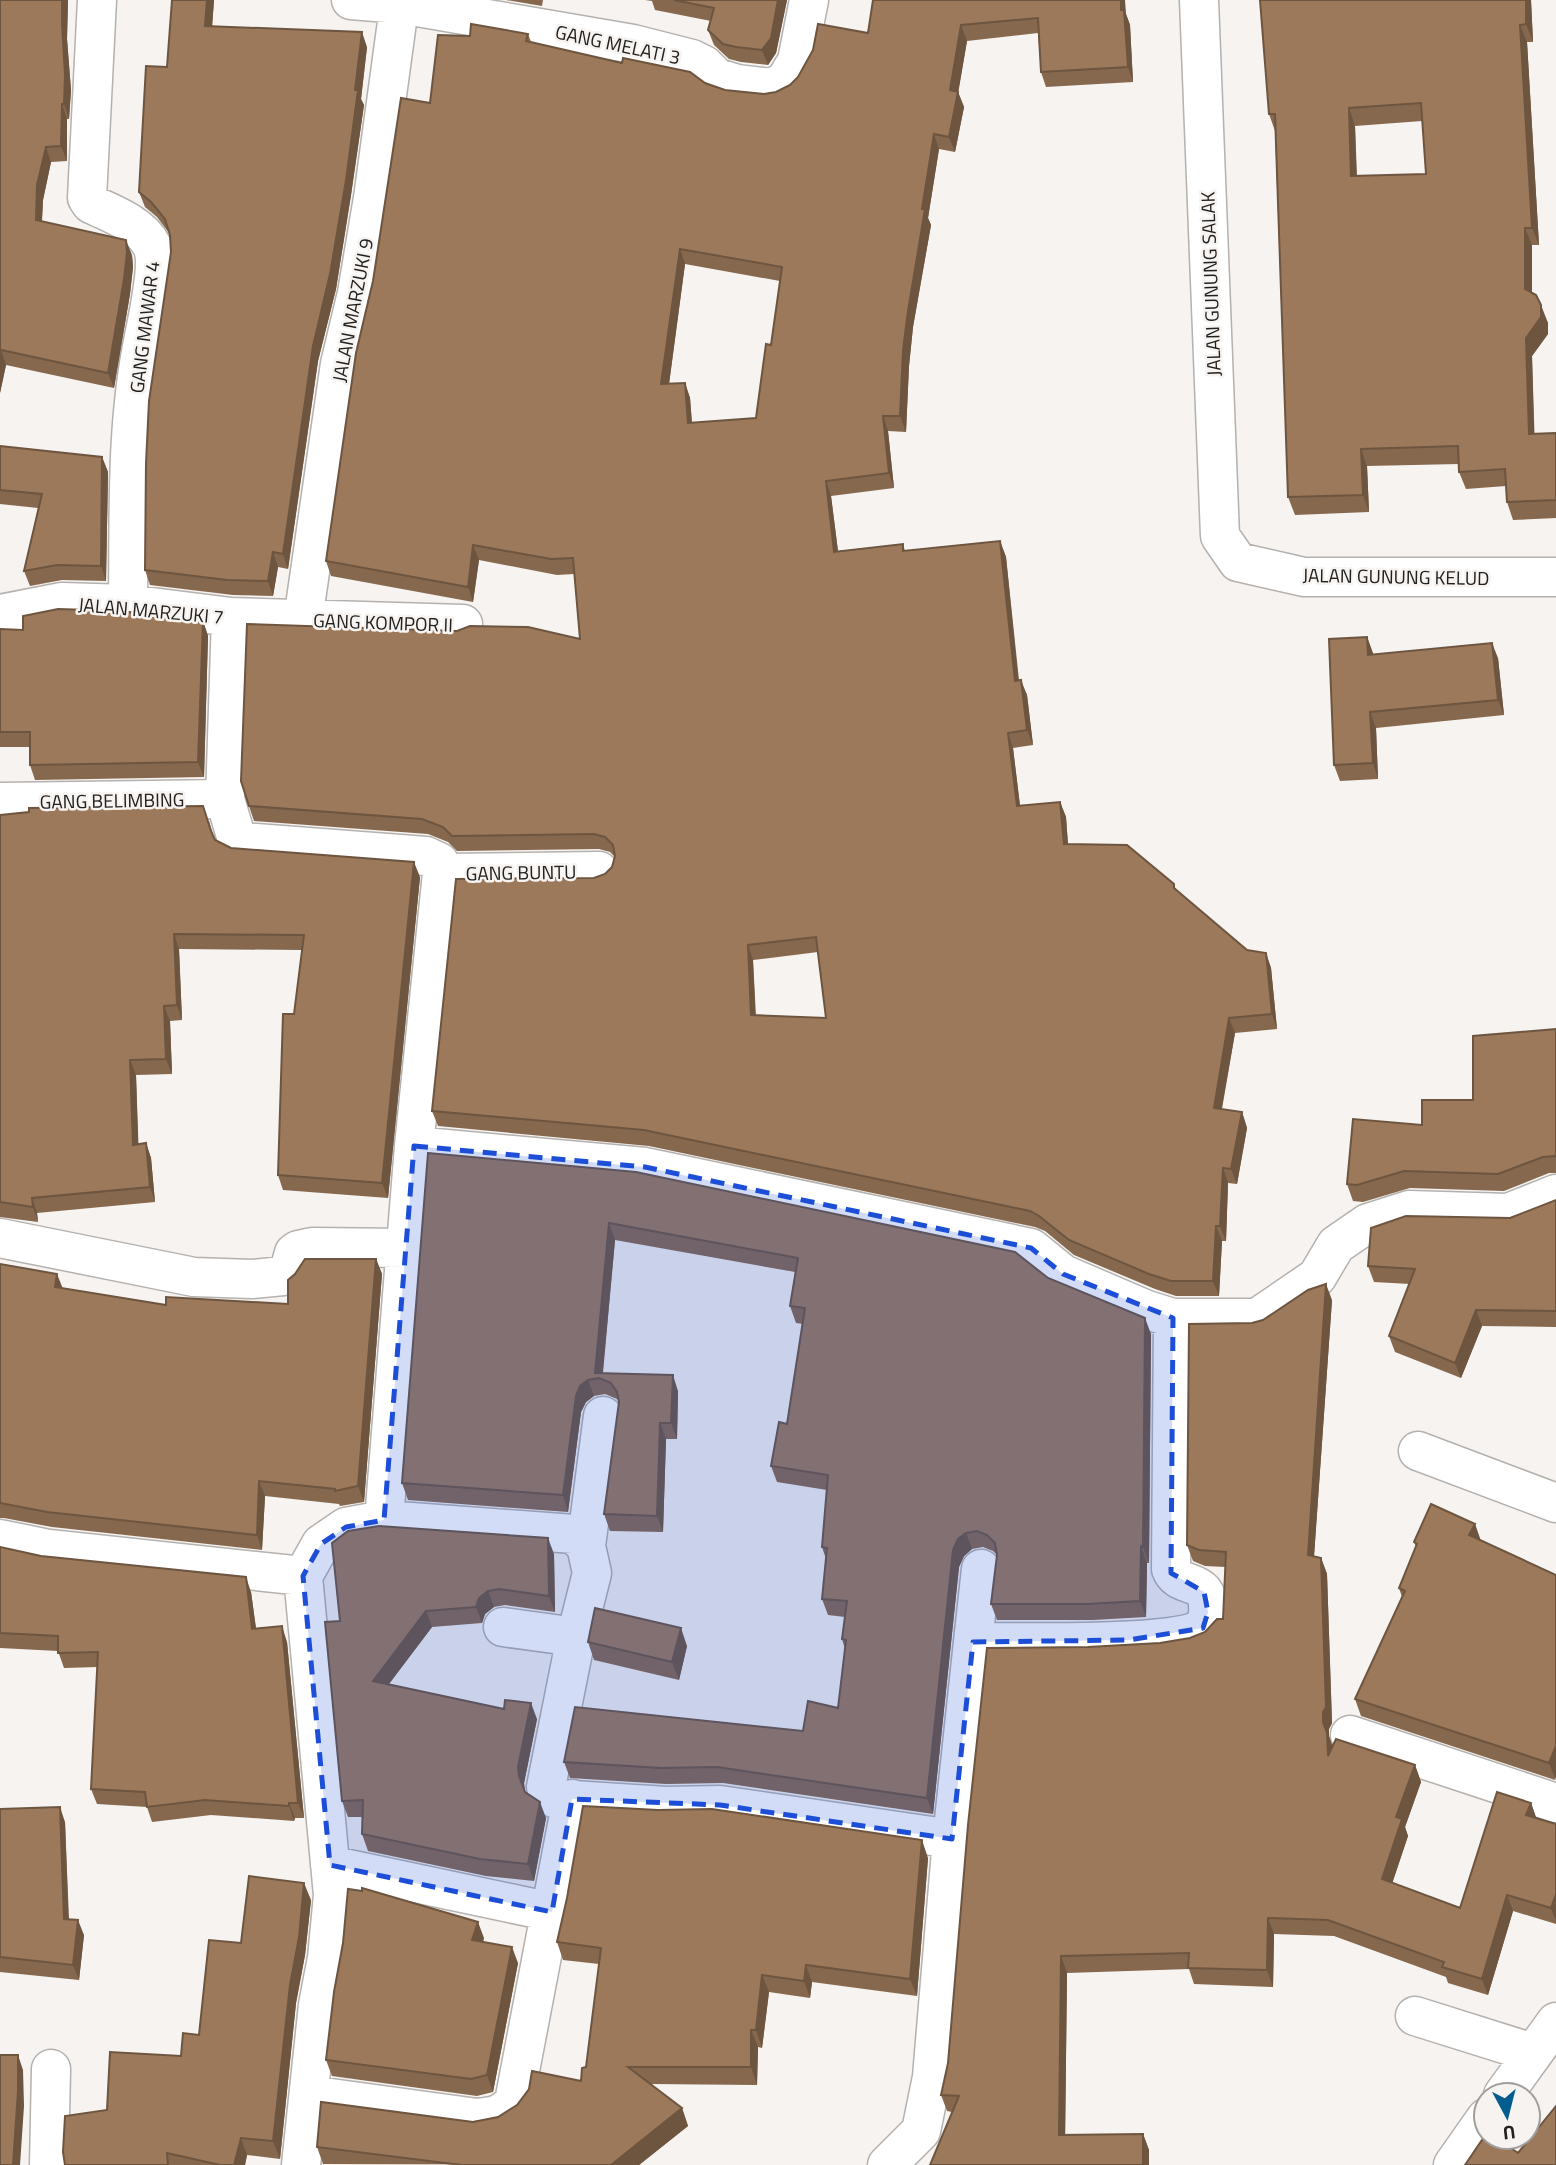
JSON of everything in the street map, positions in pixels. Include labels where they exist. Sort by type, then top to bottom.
[{"type":"street","name":"GANG MAWAR 4","points":[[97,0],[87,198],[91,204],[129,224],[146,238],[153,248],[155,258],[138,367],[130,452],[128,604]]},
{"type":"street","points":[[351,0],[400,2]]},
{"type":"street","name":"GANG MELATI 3","points":[[400,2],[633,44],[692,59],[704,65],[717,78],[737,84],[772,88],[785,81],[797,61],[809,0]]},
{"type":"street","name":"JALAN GUNUNG SALAK","points":[[1199,0],[1220,536],[1238,562]]},
{"type":"street","name":"JALAN MARZUKI 9","points":[[303,620],[340,364],[357,293],[373,198],[400,2]]},
{"type":"street","name":"JALAN GUNUNG KELUD","points":[[1238,562],[1304,577],[1556,577]]},
{"type":"street","name":"JALAN MARZUKI 7","points":[[0,614],[62,602],[128,604],[231,617],[303,620]]},
{"type":"street","points":[[231,617],[225,799],[237,839],[243,842],[426,856],[439,862],[442,873],[414,1146],[384,1520]]},
{"type":"street","name":"GANG KOMPOR II","points":[[303,620],[463,624]]},
{"type":"street","name":"GANG BELIMBING","points":[[0,802],[225,799]]},
{"type":"street","name":"GANG BUNTU","points":[[442,873],[599,871]]},
{"type":"street","points":[[414,1146],[645,1167],[1031,1248],[1063,1274],[1147,1310],[1173,1318],[1257,1318],[1317,1277],[1336,1245],[1368,1223],[1409,1210],[1508,1213],[1556,1194]]},
{"type":"street","points":[[0,1238],[194,1277],[251,1279],[283,1276],[295,1253],[303,1249],[406,1248]]},
{"type":"street","points":[[973,1642],[1129,1640],[1171,1637],[1203,1628],[1208,1612],[1204,1592],[1200,1586],[1178,1579],[1171,1569],[1173,1318]]},
{"type":"street","points":[[603,1416],[586,1546],[592,1573],[576,1637],[547,1787],[548,1795],[556,1799],[666,1806],[720,1805],[952,1839]]},
{"type":"street","points":[[1418,1451],[1556,1503]]},
{"type":"street","points":[[301,2165],[333,1895],[303,1576],[321,1544],[346,1527],[384,1520],[574,1534],[586,1546]]},
{"type":"street","points":[[0,1539],[49,1549],[303,1576]]},
{"type":"street","points":[[887,2165],[921,2131],[932,2077],[952,1839],[981,1569]]},
{"type":"street","points":[[503,1627],[576,1637]]},
{"type":"street","points":[[1350,1735],[1556,1803]]},
{"type":"street","points":[[309,2095],[477,2118],[506,2112],[514,2102],[572,1799]]},
{"type":"street","points":[[330,1865],[551,1912]]},
{"type":"street","points":[[1415,2016],[1533,2053]]},
{"type":"street","points":[[1513,2081],[1556,2022]]},
{"type":"street","points":[[49,2165],[51,2069]]},
{"type":"street","points":[[1453,2165],[1472,2139]]},
{"type":"highlighted area","points":[[414,1146],[645,1167],[1031,1248],[1063,1274],[1173,1318],[1171,1573],[1204,1592],[1208,1612],[1203,1628],[1129,1640],[973,1642],[952,1839],[720,1805],[572,1799],[552,1912],[330,1865],[303,1576],[321,1544],[346,1527],[384,1520]]},
{"type":"building","points":[[0,0],[62,0],[65,75],[61,146],[46,147],[37,185],[36,220],[126,240],[124,279],[108,373],[1,350],[0,353]]},
{"type":"building","points":[[172,0],[207,0],[205,26],[362,32],[355,90],[358,90],[346,180],[330,274],[313,346],[283,554],[273,552],[268,581],[227,580],[145,570],[149,401],[171,252],[165,219],[139,192],[146,66],[167,67]]},
{"type":"building","points":[[674,0],[778,0],[771,38],[762,50],[723,44],[708,30],[714,8]]},
{"type":"building","points":[[873,0],[1121,0],[1121,10],[1124,10],[1128,67],[1041,72],[1038,18],[961,25],[950,90],[958,92],[949,137],[934,134],[922,209],[925,209],[903,350],[900,416],[883,416],[889,473],[826,481],[834,552],[903,544],[903,551],[1000,541],[1015,681],[1021,680],[1027,730],[1008,733],[1017,806],[1060,802],[1064,844],[1127,845],[1247,950],[1266,953],[1272,1014],[1229,1018],[1214,1108],[1242,1112],[1231,1169],[1223,1168],[1220,1226],[1216,1226],[1213,1281],[1171,1281],[1149,1274],[1069,1240],[1030,1211],[644,1130],[432,1111],[456,879],[594,878],[605,874],[612,867],[615,856],[613,845],[605,837],[594,834],[452,836],[443,827],[422,819],[249,806],[241,781],[247,624],[457,631],[470,626],[528,627],[580,639],[573,558],[551,559],[473,545],[468,587],[326,561],[356,353],[373,281],[401,98],[430,103],[438,35],[470,36],[471,24],[528,34],[526,41],[622,63],[623,58],[690,72],[705,83],[725,90],[764,94],[790,85],[798,77],[813,50],[818,24],[868,33]],"holes":[[[680,249],[782,267],[771,345],[766,344],[756,418],[688,423],[685,383],[661,384]],[[816,937],[826,1018],[751,1015],[748,945]]]},
{"type":"building","points":[[1260,0],[1526,0],[1526,24],[1520,25],[1532,228],[1525,228],[1525,289],[1536,295],[1541,305],[1541,317],[1526,338],[1529,434],[1556,433],[1556,500],[1507,502],[1505,469],[1459,472],[1458,446],[1361,449],[1363,495],[1288,497],[1275,114],[1269,114]],"holes":[[[1421,103],[1426,174],[1351,176],[1349,108]]]},
{"type":"building","points":[[0,446],[102,457],[101,566],[57,565],[24,571],[42,494],[0,490]]},
{"type":"building","points":[[58,609],[121,611],[203,621],[198,762],[30,765],[30,732],[0,732],[0,629],[23,630],[23,616]]},
{"type":"building","points":[[1367,637],[1368,655],[1492,643],[1498,700],[1370,712],[1373,763],[1334,765],[1329,639]]},
{"type":"building","points":[[203,806],[215,840],[231,848],[414,862],[382,1183],[278,1175],[283,1014],[294,1014],[304,935],[174,934],[177,1005],[164,1006],[166,1059],[130,1060],[133,1145],[146,1143],[150,1187],[32,1198],[33,1207],[0,1202],[0,815],[29,812],[29,808]]},
{"type":"building","points":[[1556,1029],[1556,1157],[1543,1157],[1498,1174],[1404,1171],[1357,1185],[1347,1184],[1353,1119],[1422,1125],[1422,1100],[1473,1100],[1473,1036]]},
{"type":"building","points":[[428,1153],[636,1172],[1015,1252],[1048,1278],[1145,1318],[1140,1601],[991,1604],[997,1555],[995,1543],[987,1535],[977,1531],[966,1533],[958,1539],[953,1550],[927,1798],[717,1767],[661,1768],[564,1762],[575,1707],[803,1731],[808,1701],[838,1708],[846,1640],[842,1639],[847,1601],[822,1599],[827,1548],[822,1547],[828,1475],[771,1466],[779,1422],[787,1424],[805,1308],[790,1306],[798,1258],[609,1223],[595,1373],[673,1375],[671,1423],[660,1423],[657,1516],[604,1514],[619,1402],[611,1383],[599,1378],[588,1380],[580,1386],[576,1396],[563,1495],[402,1483]]},
{"type":"building","points":[[1556,1200],[1556,1311],[1476,1310],[1455,1363],[1389,1336],[1415,1269],[1368,1266],[1371,1228],[1406,1216],[1510,1218]]},
{"type":"building","points":[[305,1259],[376,1259],[358,1486],[335,1491],[259,1481],[257,1535],[47,1512],[0,1503],[0,1264],[57,1274],[55,1287],[166,1305],[166,1297],[288,1304],[288,1280]]},
{"type":"building","points":[[1326,1284],[1308,1555],[1321,1558],[1326,1707],[1323,1722],[1327,1733],[1328,1756],[1336,1739],[1415,1765],[1396,1817],[1402,1819],[1382,1879],[1460,1908],[1497,1792],[1531,1803],[1526,1815],[1556,1824],[1556,1894],[1551,1908],[1507,1895],[1482,1979],[1442,1967],[1444,1962],[1328,1920],[1268,1918],[1267,1970],[1188,1968],[1189,1953],[1061,1956],[1059,2135],[1143,2134],[1143,2165],[930,2165],[959,2096],[941,2095],[948,2063],[968,1825],[987,1648],[1160,1643],[1190,1638],[1205,1632],[1217,1619],[1223,1619],[1226,1552],[1199,1550],[1187,1545],[1189,1324],[1252,1323],[1263,1320],[1308,1290]]},
{"type":"building","points":[[1431,1504],[1475,1524],[1469,1535],[1556,1575],[1556,1746],[1549,1763],[1355,1699],[1405,1591],[1399,1588],[1417,1544],[1414,1542]]},
{"type":"building","points":[[379,1526],[548,1538],[549,1596],[499,1589],[488,1591],[479,1598],[476,1607],[426,1611],[373,1681],[504,1709],[505,1700],[531,1703],[518,1767],[525,1792],[540,1802],[528,1864],[480,1859],[362,1834],[363,1800],[342,1801],[325,1622],[340,1621],[332,1543],[348,1531]]},
{"type":"building","points":[[0,1547],[41,1556],[246,1577],[252,1629],[282,1626],[298,1803],[289,1803],[289,1806],[205,1800],[147,1807],[145,1792],[91,1789],[98,1652],[58,1653],[58,1636],[0,1633]]},
{"type":"building","points":[[595,1608],[681,1628],[672,1662],[588,1642]]},
{"type":"building","points":[[583,1806],[658,1810],[712,1809],[922,1840],[910,1979],[806,1965],[804,1981],[762,1975],[756,2030],[751,2030],[751,2067],[628,2067],[682,2108],[611,2165],[461,2165],[317,2147],[321,2102],[473,2122],[498,2117],[517,2105],[529,2089],[532,2071],[581,2081],[582,2068],[586,2067],[601,1948],[557,1942]]},
{"type":"building","points":[[60,1807],[64,1919],[78,1920],[73,1965],[0,1957],[0,1809]]},
{"type":"building","points":[[249,1876],[304,1883],[273,2141],[241,2138],[234,2165],[220,2165],[167,2153],[168,2165],[65,2165],[65,2116],[107,2110],[110,2052],[181,2056],[183,2033],[199,2035],[209,1940],[241,1943]]},
{"type":"building","points":[[362,1888],[478,1922],[472,1940],[512,1947],[487,2075],[471,2079],[326,2060],[348,1889],[362,1891]]},
{"type":"building","points":[[0,2055],[18,2055],[13,2165],[0,2165]]},
{"type":"building","points":[[1556,2106],[1556,2165],[1465,2165],[1474,2151],[1542,2151],[1542,2123]]}]
